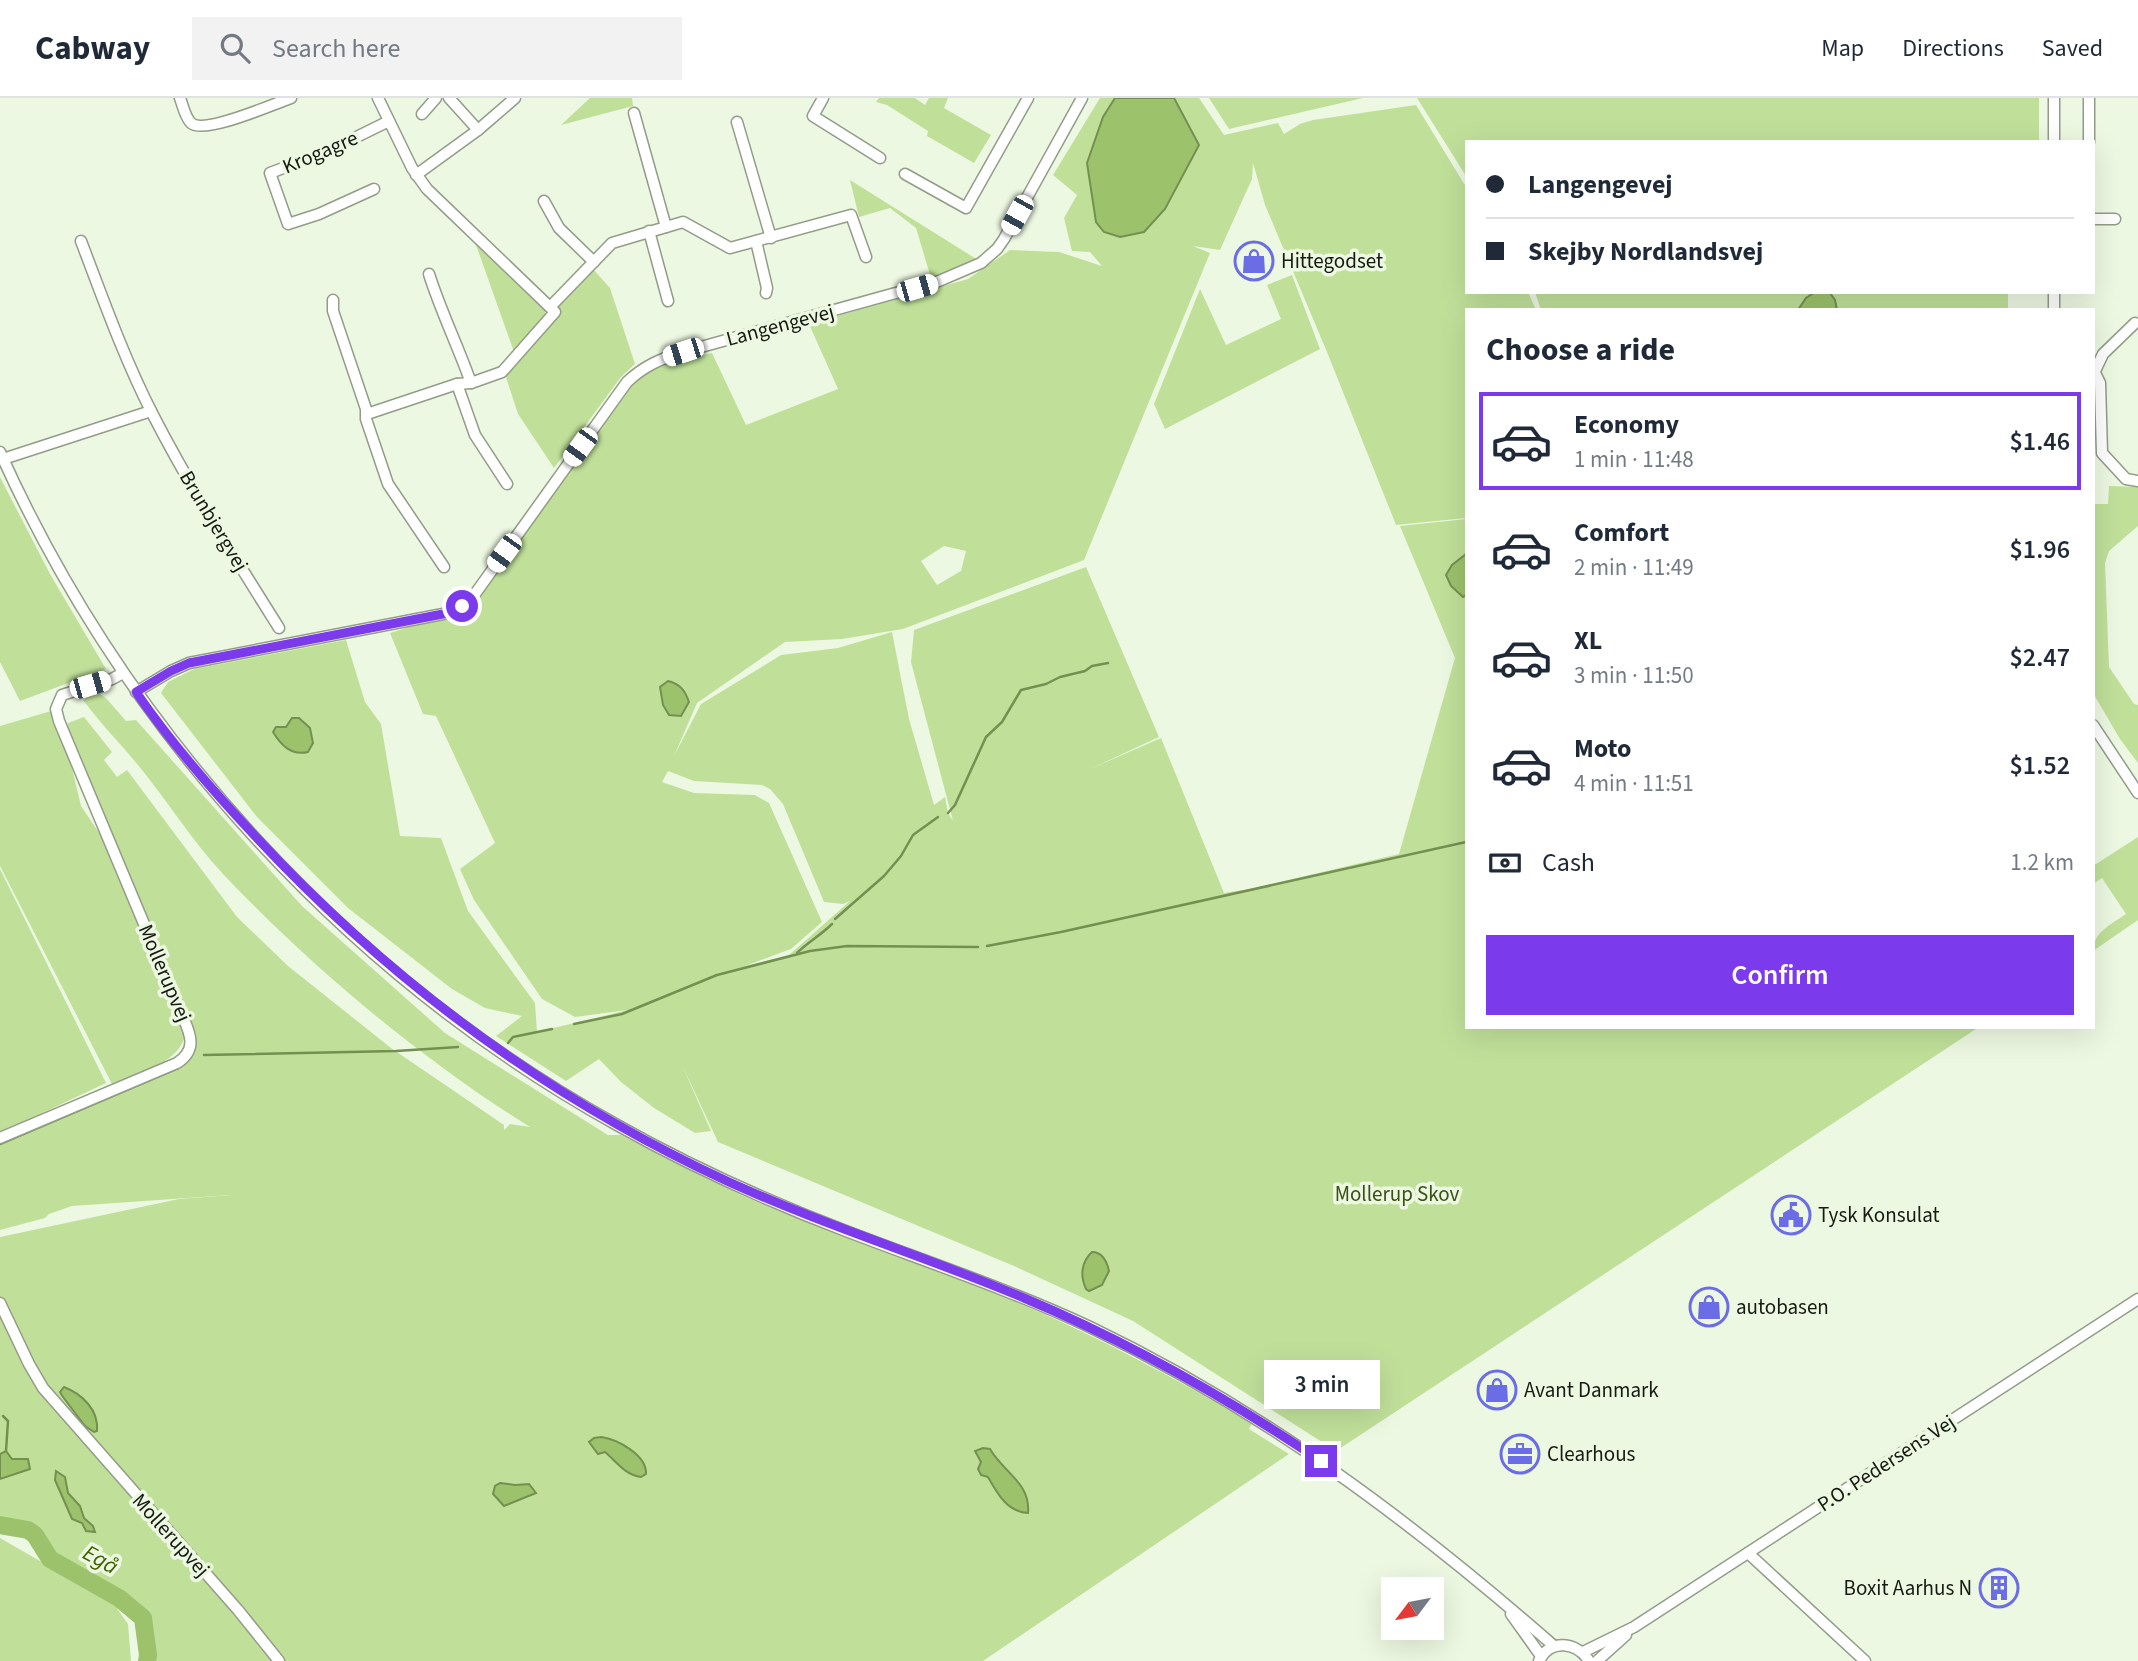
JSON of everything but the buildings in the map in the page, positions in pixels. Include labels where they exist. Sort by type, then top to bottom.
[{"type":"street","points":[[180,98],[189,121],[195,126],[214,125],[290,98]]},
{"type":"street","points":[[367,414],[502,372],[555,312],[427,189],[416,175],[378,98]]},
{"type":"street","points":[[422,114],[436,98]]},
{"type":"street","points":[[449,98],[478,130]]},
{"type":"street","points":[[416,175],[478,130],[515,98]]},
{"type":"street","points":[[823,98],[813,116],[880,158]]},
{"type":"street","points":[[905,174],[966,208],[1028,98]]},
{"type":"street","name":"Langengevej","points":[[136,692],[189,663],[443,614],[462,606],[475,594],[627,382],[638,372],[648,364],[683,352],[939,281],[975,267],[988,258],[1004,239],[1082,98]]},
{"type":"street","points":[[2054,98],[2054,140]]},
{"type":"street","points":[[2089,98],[2089,140]]},
{"type":"street","points":[[634,113],[666,227]]},
{"type":"street","name":"Krogagre","points":[[374,189],[319,214],[288,224],[270,173],[328,151],[389,121]]},
{"type":"street","points":[[737,122],[771,237]]},
{"type":"street","points":[[544,201],[559,228],[594,262]]},
{"type":"street","points":[[550,307],[612,243],[682,222],[730,248],[851,215],[866,257]]},
{"type":"street","points":[[2095,219],[2115,219]]},
{"type":"street","points":[[649,231],[668,301]]},
{"type":"street","name":"Brunbjergvej","points":[[81,241],[151,411],[210,516],[279,628]]},
{"type":"street","points":[[756,241],[766,293]]},
{"type":"street","points":[[429,274],[441,312],[471,383]]},
{"type":"street","points":[[333,300],[333,311],[388,484],[444,567]]},
{"type":"street","points":[[2095,368],[2103,354],[2135,323]]},
{"type":"street","points":[[2095,372],[2100,383],[2102,453],[2126,479],[2138,481]]},
{"type":"street","points":[[457,384],[479,443],[507,484]]},
{"type":"street","points":[[151,411],[1,456],[45,542],[136,692],[192,765],[292,877],[366,946],[445,1012],[536,1075],[613,1123],[734,1184],[1090,1327],[1173,1370],[1270,1427],[1397,1515],[1501,1599],[1554,1646]]},
{"type":"street","name":"Mollerupvej","points":[[0,1138],[177,1063],[191,1048],[191,1036],[56,709],[58,701],[68,692],[123,673]]},
{"type":"street","points":[[2095,728],[2138,793]]},
{"type":"street","name":"P.O. Pedersens Vej","points":[[1586,1656],[2138,1298]]},
{"type":"street","name":"Mollerupvej","points":[[0,1303],[43,1388],[238,1610],[278,1661]]},
{"type":"street","points":[[1748,1553],[1864,1661]]},
{"type":"street","points":[[1501,1599],[1540,1658],[1554,1646],[1569,1645],[1586,1656]]},
{"type":"street","name":"P.O. Pedersens Vej","points":[[1597,1661],[1634,1627]]},
{"type":"green space","points":[[590,98],[632,98],[633,106],[561,125]]},
{"type":"green space","points":[[879,98],[915,98],[925,105],[929,98],[948,98],[944,108],[991,135],[974,163],[927,136],[928,131],[887,105],[876,102]]},
{"type":"green space","name":"Mollerup Skov","points":[[1100,98],[1199,98],[1224,135],[1278,123],[1284,134],[1313,120],[1416,105],[1465,185],[1465,294],[1529,294],[1535,308],[1465,308],[1465,518],[1396,525],[1265,205],[1253,163],[1252,179],[1220,250],[1193,246],[1210,253],[1084,560],[903,629],[842,639],[785,642],[697,703],[674,756],[701,704],[781,655],[838,648],[892,632],[909,719],[934,805],[945,797],[948,813],[953,821],[911,662],[914,630],[1086,567],[1159,737],[1090,769],[1161,738],[1224,893],[1399,854],[1455,658],[1400,526],[1465,519],[1465,1029],[1976,1029],[1336,1451],[1133,1321],[1014,1266],[718,1142],[682,1065],[711,1131],[695,1133],[654,1108],[621,1082],[599,1059],[566,1081],[496,1036],[522,1016],[485,1008],[452,989],[348,908],[257,817],[161,693],[168,682],[194,669],[346,640],[365,702],[381,724],[400,836],[441,838],[468,911],[535,1003],[537,1032],[628,1010],[575,1017],[542,999],[474,900],[460,869],[495,843],[436,716],[423,714],[390,633],[463,610],[483,592],[632,385],[650,371],[669,363],[712,353],[746,425],[838,389],[809,324],[968,279],[1010,250],[1059,252],[1102,266],[1090,252],[1072,251],[1064,218],[1077,195],[1053,175]],"holes":[[[944,546],[966,551],[961,571],[937,585],[921,561]],[[668,771],[694,781],[762,785],[770,789],[783,804],[824,902],[843,904],[850,901],[789,955],[745,966],[791,949],[822,922],[769,803],[755,795],[694,793],[662,782]]]},
{"type":"green space","points":[[1209,98],[1363,98],[1229,129]]},
{"type":"green space","points":[[1417,98],[2039,98],[2039,140],[1465,140],[1465,174]]},
{"type":"green space","points":[[850,180],[978,260],[931,278],[916,228],[890,208],[859,217]]},
{"type":"green space","points":[[475,242],[544,307],[546,318],[514,352]]},
{"type":"green space","points":[[593,269],[610,288],[635,364],[621,377],[554,468],[518,414],[505,374],[560,311],[555,306]]},
{"type":"green space","points":[[1292,275],[1320,349],[1165,429],[1154,404],[1200,289],[1226,345],[1281,319],[1267,285]]},
{"type":"green space","points":[[1536,294],[2008,294],[2008,308],[1540,308]]},
{"type":"green space","points":[[0,477],[50,574],[106,669],[20,701],[0,662]]},
{"type":"green space","points":[[2109,486],[2138,487],[2138,526],[2109,551],[2105,563],[2109,667],[2134,704],[2138,705],[2138,763],[2120,739],[2095,696],[2095,504],[2108,504]]},
{"type":"green space","points":[[97,692],[106,698],[126,721],[136,720],[302,906],[445,1033],[608,1135],[621,1135],[769,1207],[977,1286],[1070,1326],[1162,1372],[1252,1423],[1249,1429],[1289,1454],[983,1661],[147,1661],[143,1617],[119,1598],[50,1559],[35,1535],[21,1528],[0,1525],[0,1237],[179,1199],[231,1195],[72,1206],[45,1218],[0,1230],[0,1145],[163,1074],[185,1058],[192,1048],[196,1034],[68,723],[84,717],[112,752],[104,760],[117,777],[127,770],[237,917],[288,966],[391,1048],[504,1125],[504,1130],[510,1124],[530,1127],[489,1101],[409,1042],[330,977],[257,909],[212,861],[149,778],[83,700]]},
{"type":"green space","points":[[51,711],[71,764],[81,806],[104,840],[185,1035],[181,1045],[166,1061],[112,1084],[0,866],[0,726]]},
{"type":"green space","points":[[2138,837],[2138,920],[2095,950],[2095,942],[2100,934],[2126,914],[2102,878],[2095,883],[2095,865]]},
{"type":"green space","points":[[0,869],[106,1083],[0,1133]]},
{"type":"green space","points":[[0,1538],[113,1603],[128,1624],[131,1661],[0,1661]]},
{"type":"shaded area","points":[[1115,98],[1174,98],[1199,145],[1165,209],[1144,232],[1120,237],[1104,232],[1096,222],[1087,163],[1103,117]]},
{"type":"shaded area","points":[[1812,294],[1831,294],[1837,308],[1799,308]]},
{"type":"shaded area","points":[[1465,555],[1463,597],[1451,586],[1446,575],[1452,565]]},
{"type":"shaded area","points":[[668,681],[684,691],[689,702],[681,716],[669,715],[663,705],[660,687]]},
{"type":"shaded area","points":[[292,718],[299,718],[310,728],[313,743],[308,752],[292,751],[279,741],[273,732],[276,727],[286,727]]},
{"type":"shaded area","points":[[1092,1252],[1102,1256],[1109,1271],[1102,1285],[1089,1291],[1082,1274],[1086,1260]]},
{"type":"shaded area","points":[[64,1387],[88,1404],[95,1416],[97,1431],[85,1426],[63,1397],[60,1392]]},
{"type":"shaded area","points":[[601,1437],[630,1449],[642,1460],[646,1474],[635,1476],[605,1452],[598,1454],[589,1442]]},
{"type":"shaded area","points":[[990,1449],[1021,1486],[1028,1503],[1028,1513],[1008,1505],[988,1477],[981,1475],[978,1469],[981,1462],[975,1451]]},
{"type":"shaded area","points":[[6,1451],[12,1459],[28,1459],[30,1469],[0,1479],[0,1454]]},
{"type":"shaded area","points":[[56,1471],[65,1477],[68,1493],[80,1506],[84,1518],[93,1526],[95,1532],[86,1531],[82,1523],[72,1519],[55,1480]]},
{"type":"shaded area","points":[[500,1483],[529,1484],[536,1493],[504,1506],[493,1494],[495,1486]]},
{"type":"waterway","points":[[948,813],[955,805],[986,737],[1002,722],[1021,690],[1108,663]]},
{"type":"waterway","points":[[835,919],[884,876],[901,856],[913,835],[938,817]]},
{"type":"waterway","points":[[987,946],[1465,842]]},
{"type":"waterway","points":[[797,953],[832,924]]},
{"type":"waterway","points":[[574,1024],[622,1014],[717,975],[810,951],[847,946],[978,947]]},
{"type":"waterway","points":[[508,1043],[513,1037],[552,1029]]},
{"type":"waterway","points":[[204,1055],[458,1047]]},
{"type":"waterway","points":[[0,1144],[178,1068]]},
{"type":"waterway","points":[[3,1416],[8,1421],[6,1451]]},
{"type":"waterway","name":"Egå","points":[[0,1525],[28,1530],[35,1535],[50,1559],[119,1598],[143,1618],[147,1661]]},
{"type":"place","name":"Hittegodset","points":[[1254,261]]},
{"type":"place","name":"Tysk Konsulat","points":[[1791,1215]]},
{"type":"place","name":"autobasen","points":[[1709,1307]]},
{"type":"place","name":"Avant Danmark","points":[[1497,1390]]},
{"type":"place","name":"Clearhous","points":[[1520,1454]]},
{"type":"place","name":"Boxit Aarhus N","points":[[1999,1588]]},
{"type":"route","points":[[462,606],[443,614],[189,663],[136,692],[192,765],[292,877],[366,946],[445,1012],[536,1075],[613,1123],[734,1184],[1090,1327],[1206,1388],[1321,1461]]}]
